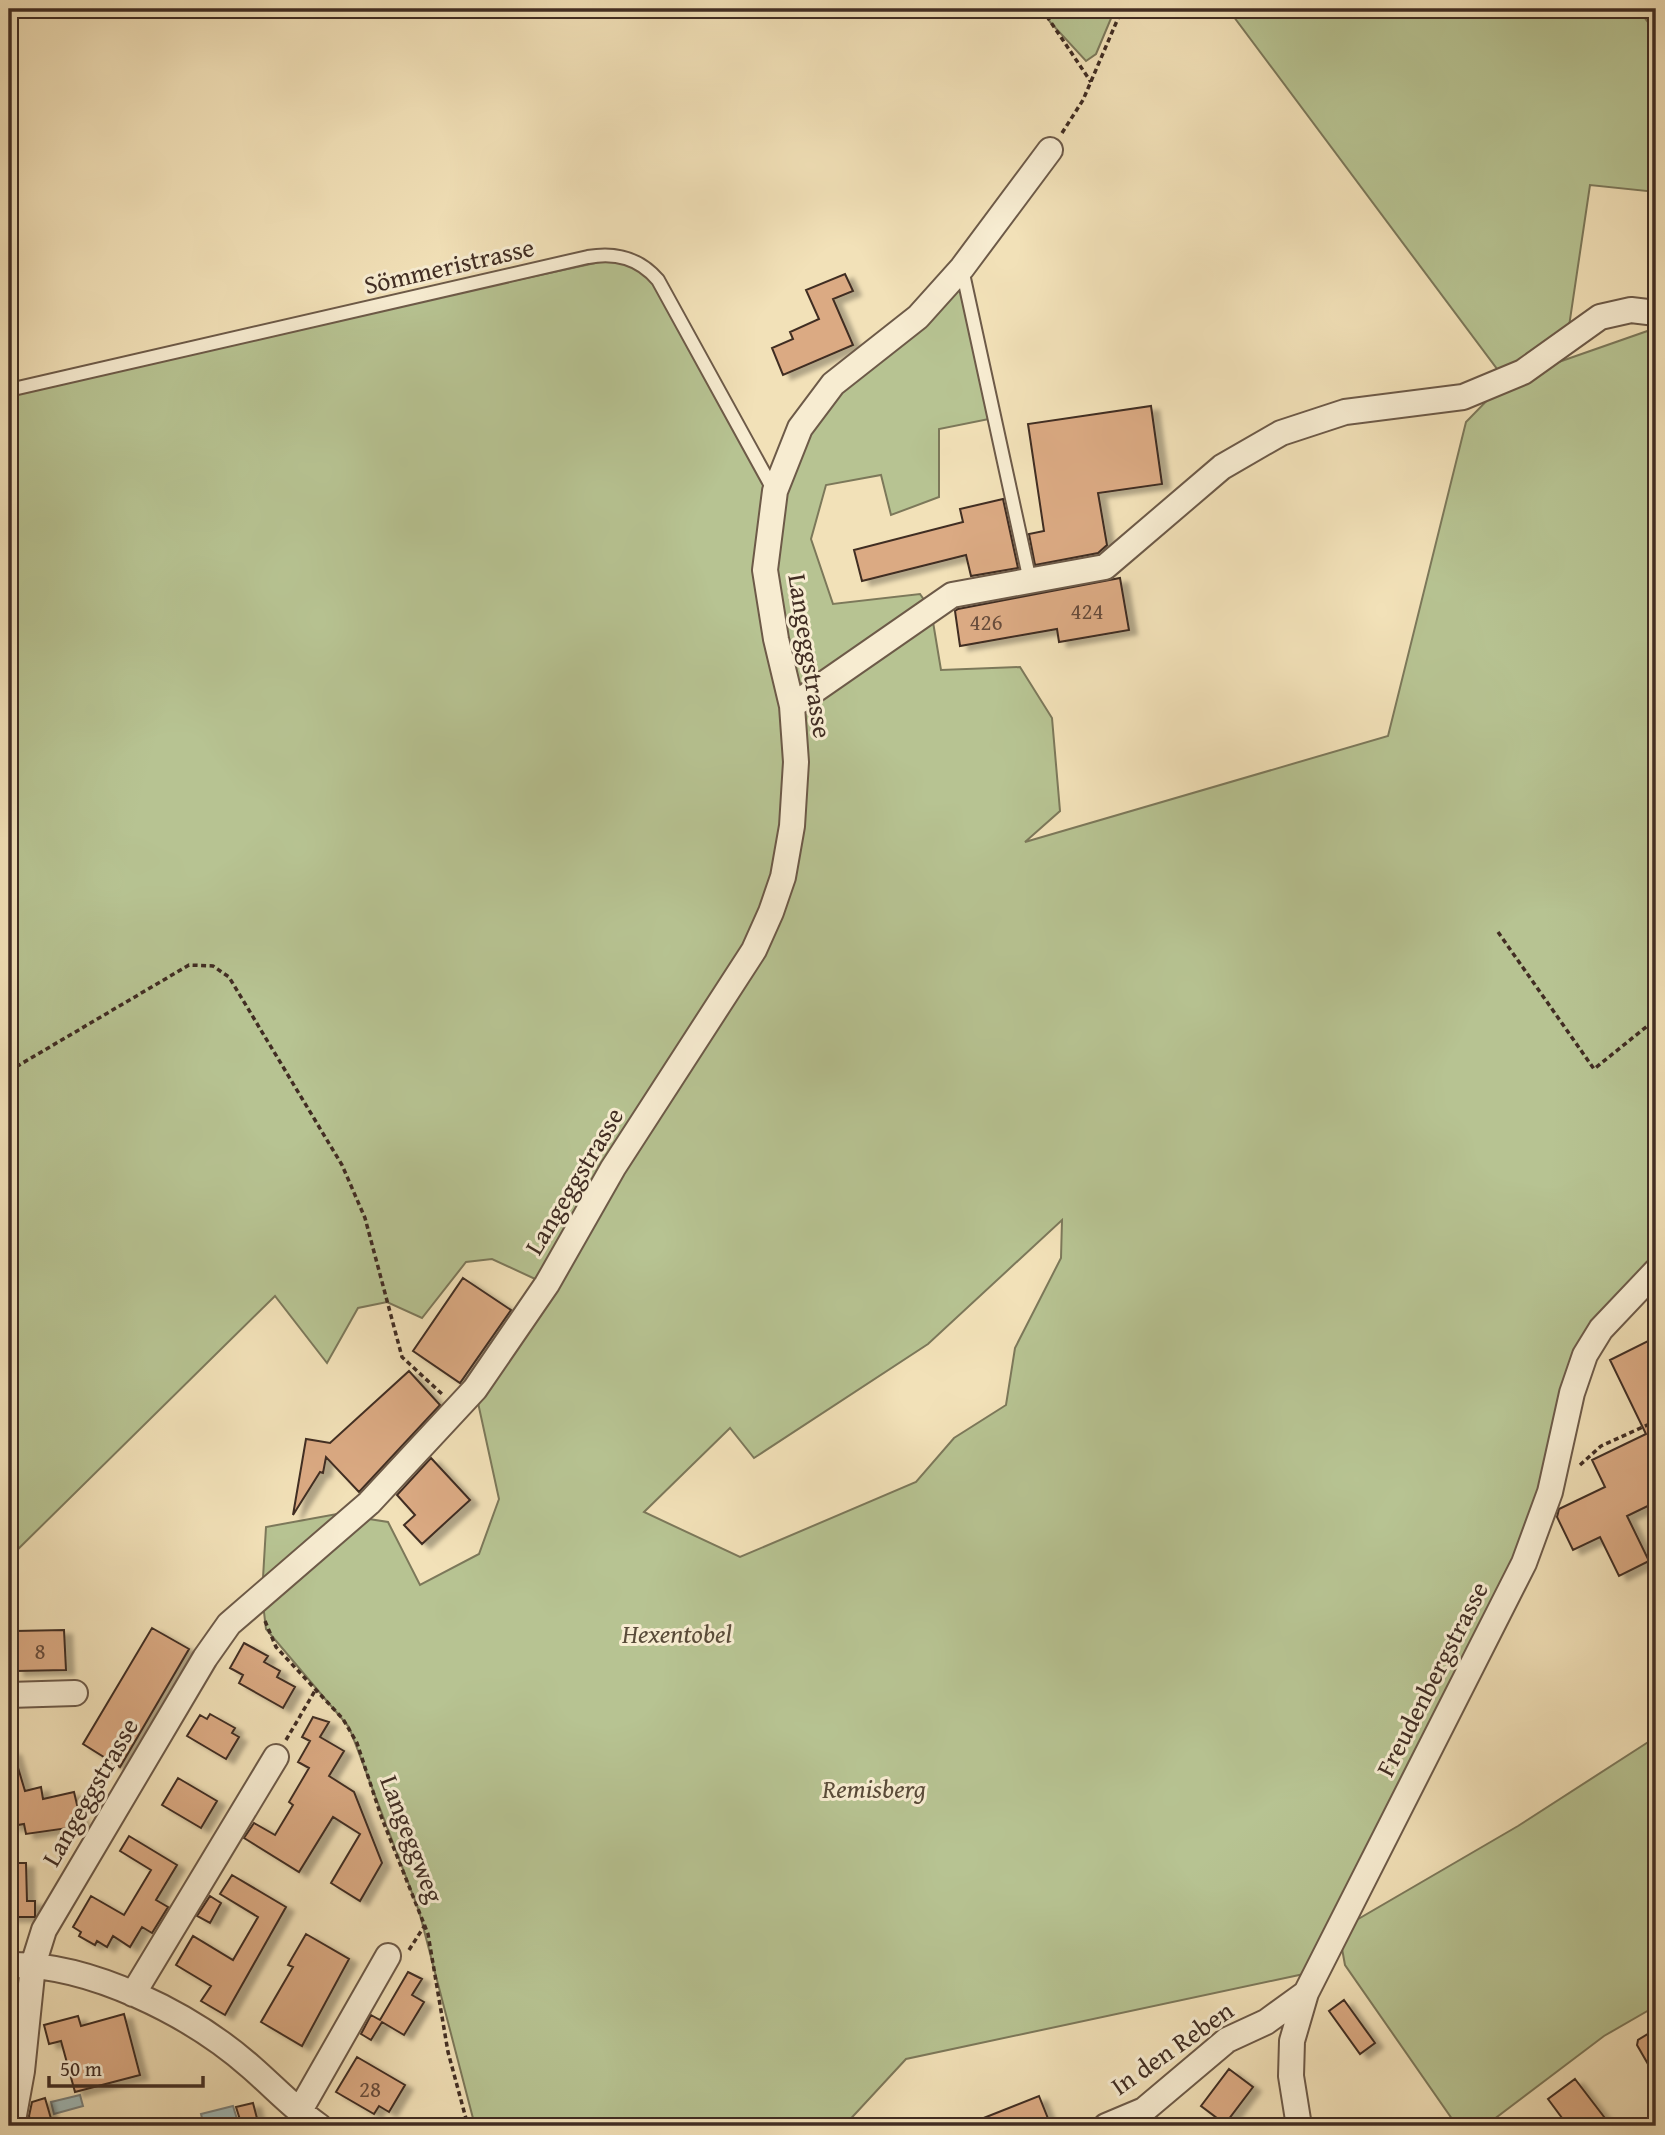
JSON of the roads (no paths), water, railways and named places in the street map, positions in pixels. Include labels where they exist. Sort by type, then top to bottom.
[{"type":"street","name":"Langeggstrasse","points":[[12,2126],[23,2071],[17,1966],[44,1930],[198,1668],[229,1624],[369,1503],[475,1389],[547,1284],[613,1168],[754,950],[783,877],[792,826],[796,762],[792,706],[776,639],[765,570],[775,491],[800,428],[833,384],[918,317],[962,268],[1050,150]]},
{"type":"street","points":[[792,706],[952,595],[1105,567],[1222,467],[1259,443],[1303,424],[1364,408],[1463,397],[1523,372],[1600,317],[1631,310],[1656,313]]},
{"type":"street","name":"Freudenbergstrasse","points":[[1299,2126],[1291,2076],[1292,2041],[1306,1993],[1524,1563],[1550,1492],[1572,1393],[1585,1355],[1601,1329],[1656,1271]]},
{"type":"street","points":[[9,1695],[75,1693]]},
{"type":"street","points":[[133,1994],[276,1757]]},
{"type":"street","points":[[299,2112],[388,1956]]},
{"type":"street","points":[[17,1966],[95,1980],[133,1994],[224,2045],[299,2112],[319,2126]]},
{"type":"street","name":"In den Reben","points":[[1106,2126],[1144,2110],[1227,2040],[1266,2022],[1306,1993]]},
{"type":"lane","name":"Sömmeristrasse","points":[[9,390],[587,257],[614,256],[636,262],[658,280],[775,491]]},
{"type":"lane","points":[[962,268],[1030,581]]},
{"type":"lane","points":[[9,2023],[17,1966]]},
{"type":"water","points":[[80,2095],[83,2106],[54,2114],[51,2102]]},
{"type":"water","points":[[233,2106],[237,2119],[204,2126],[201,2114]]},
{"type":"park label","name":"Hexentobel","points":[[677,1634]]},
{"type":"park label","name":"Remisberg","points":[[874,1789]]}]
